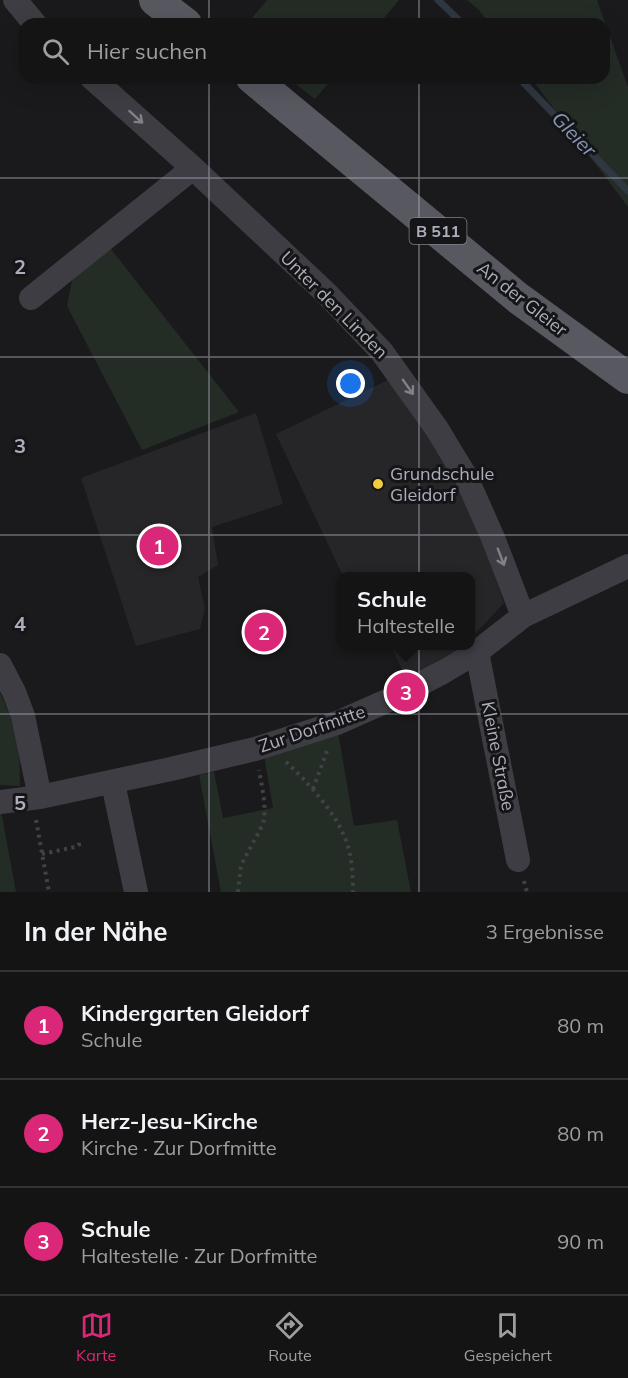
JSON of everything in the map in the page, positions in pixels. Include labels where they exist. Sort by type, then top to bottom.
[{"type":"main road","points":[[155,0],[178,18]]},
{"type":"main road","name":"An der Gleier","points":[[259,84],[518,298],[628,378]]},
{"type":"street","points":[[15,0],[30,18]]},
{"type":"street","name":"Unter den Linden","points":[[99,84],[193,168],[333,300],[372,340],[395,368],[437,429],[466,477],[493,537],[523,616]]},
{"type":"street","points":[[31,298],[193,168]]},
{"type":"street","name":"Zur Dorfmitte","points":[[0,802],[113,783],[262,747],[337,723],[406,692],[477,652],[523,616],[628,566]]},
{"type":"street","name":"Kleine Straße","points":[[477,652],[518,860]]},
{"type":"street","points":[[0,665],[18,701],[37,797]]},
{"type":"street","points":[[113,783],[128,890]]},
{"type":"path","points":[[313,789],[337,723]]},
{"type":"path","points":[[262,747],[313,789],[344,836],[353,872],[353,892]]},
{"type":"path","points":[[238,892],[241,866],[265,816],[262,747]]},
{"type":"path","points":[[37,797],[42,854],[49,892]]},
{"type":"path","points":[[42,854],[75,847],[79,845],[79,840]]},
{"type":"shaded area","points":[[267,0],[399,0],[384,18],[252,18]]},
{"type":"shaded area","points":[[467,0],[597,0],[603,18],[485,18]]},
{"type":"shaded area","points":[[610,36],[628,87],[628,207],[536,84],[610,84]]},
{"type":"shaded area","points":[[296,84],[328,84],[315,99]]},
{"type":"shaded area","points":[[107,244],[239,412],[142,450],[67,306],[73,275]]},
{"type":"shaded area","name":"Grundschule Gleidorf","points":[[392,378],[438,449],[475,519],[504,603],[475,634],[475,572],[341,572],[276,434]]},
{"type":"shaded area","points":[[256,413],[283,504],[212,527],[218,565],[198,577],[205,608],[200,629],[136,646],[81,478]]},
{"type":"shaded area","points":[[393,650],[457,650],[406,678]]},
{"type":"shaded area","points":[[0,692],[19,739],[20,786],[0,785]]},
{"type":"shaded area","points":[[338,732],[354,826],[397,820],[411,892],[221,892],[199,775],[214,772],[223,818],[273,808],[264,755]]},
{"type":"shaded area","points":[[1,811],[16,892],[0,892]]},
{"type":"waterway","name":"Gleier","points":[[438,0],[457,18]]},
{"type":"waterway","name":"Gleier","points":[[525,84],[628,191]]},
{"type":"place","name":"Grundschule Gleidorf","points":[[378,484]]},
{"type":"place","name":"Kindergarten Gleidorf","points":[[159,546]]},
{"type":"place","name":"Herz-Jesu-Kirche","points":[[264,632]]},
{"type":"place","name":"Schule","points":[[406,692]]}]
